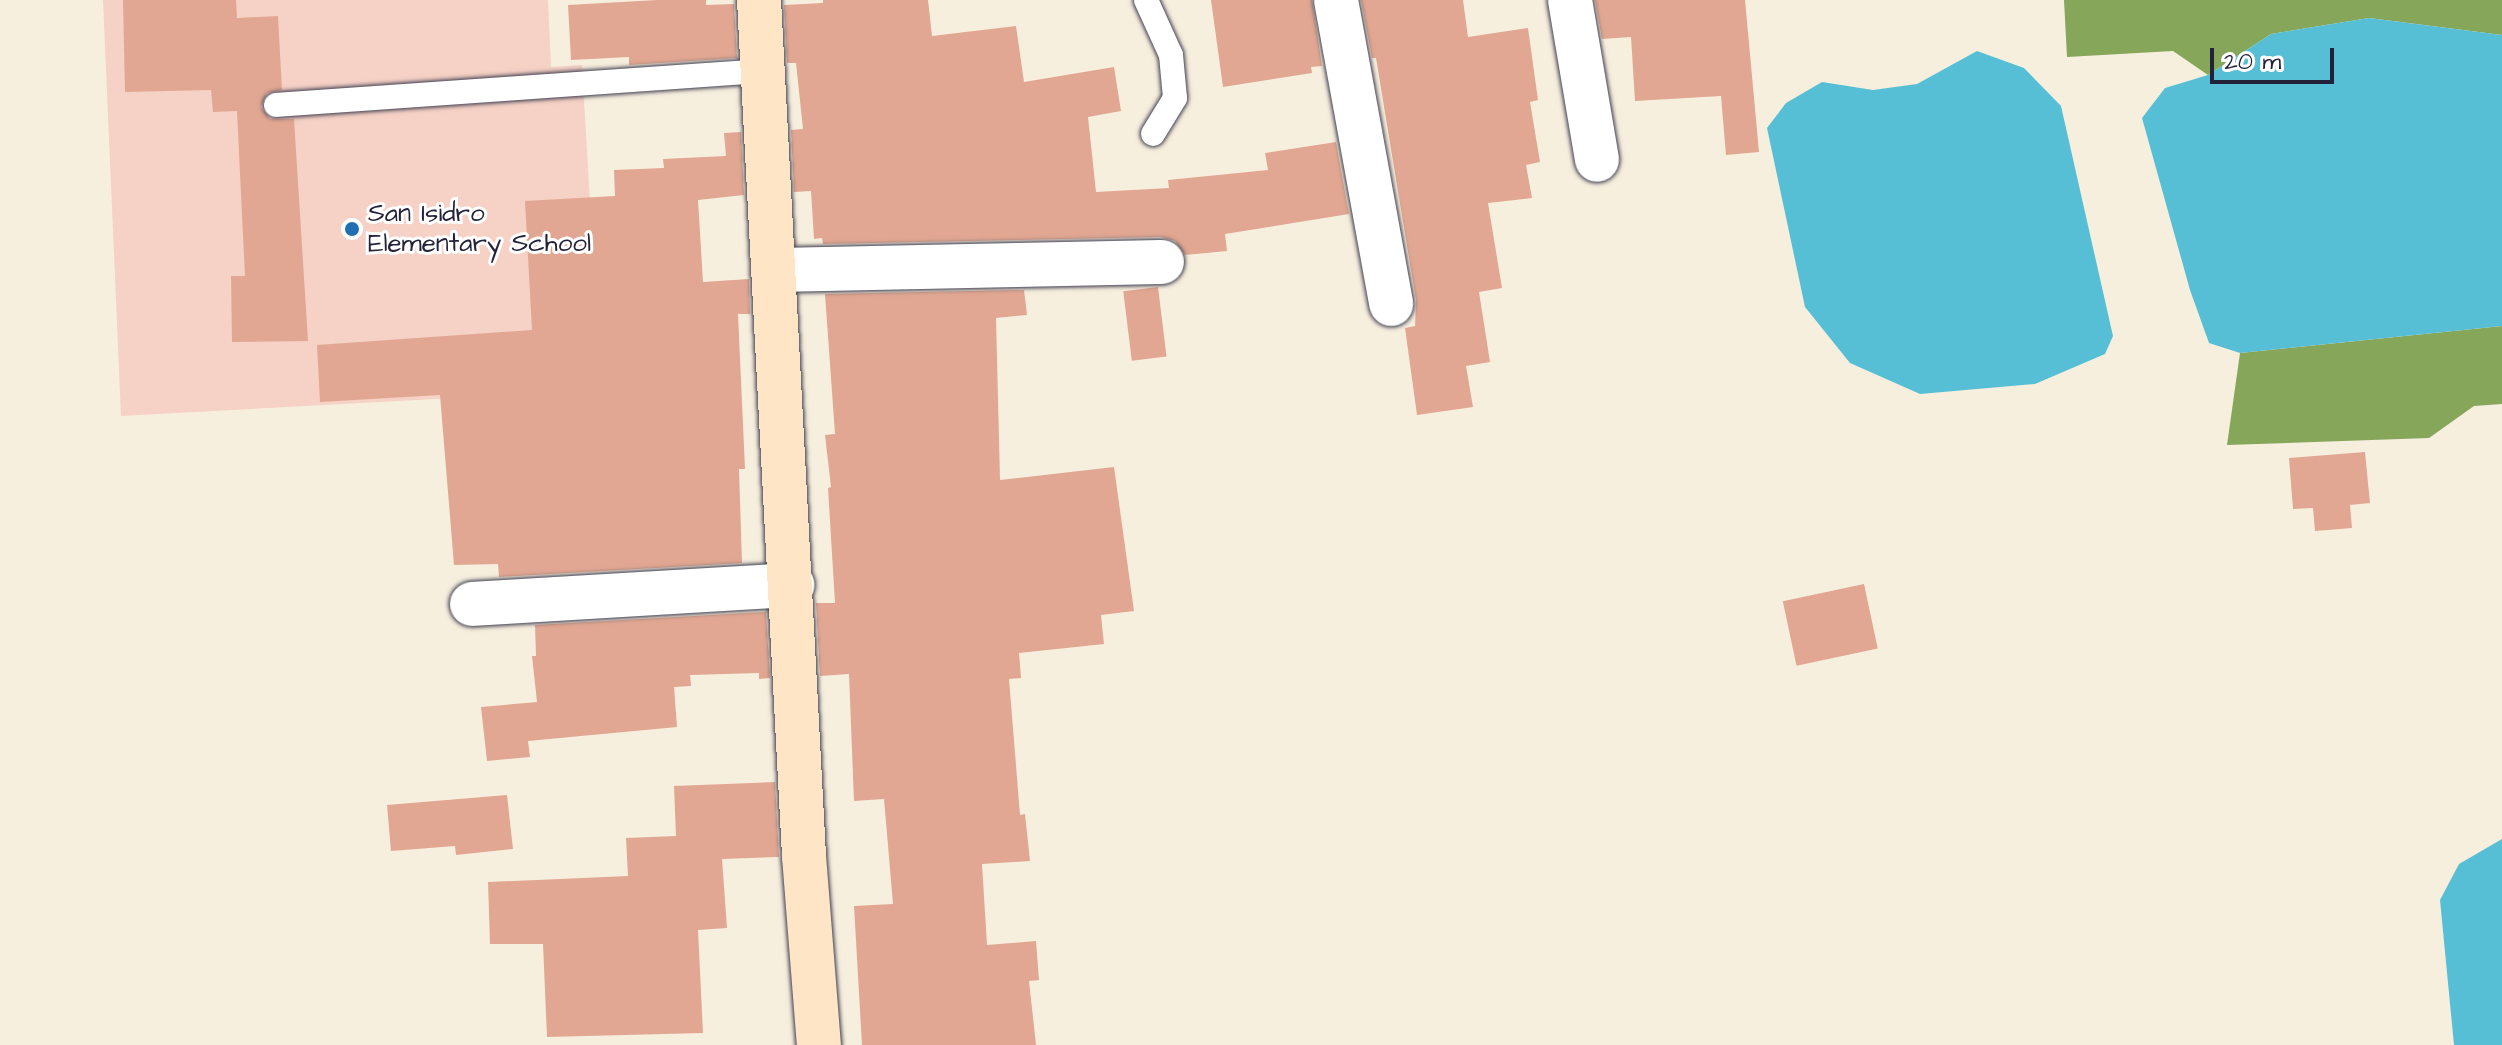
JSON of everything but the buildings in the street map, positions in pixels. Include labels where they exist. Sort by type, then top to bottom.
[{"type":"street","points":[[759,0],[804,856],[819,1045]]},
{"type":"street","points":[[1336,0],[1391,304]]},
{"type":"street","points":[[1570,0],[1597,160]]},
{"type":"street","points":[[775,270],[1162,262]]},
{"type":"street","points":[[472,604],[792,585]]},
{"type":"lane","points":[[1146,0],[1171,55],[1175,98],[1153,134]]},
{"type":"lane","points":[[276,105],[763,71]]},
{"type":"shaded area","name":"San Isidro Elementary School","points":[[103,0],[548,0],[551,67],[582,65],[601,390],[121,416]]},
{"type":"green space","points":[[2064,0],[2502,0],[2502,35],[2369,18],[2271,34],[2208,75],[2173,51],[2067,57]]},
{"type":"green space","points":[[2502,326],[2502,404],[2474,406],[2429,438],[2227,445],[2240,353]]},
{"type":"water","points":[[2369,18],[2502,35],[2502,326],[2240,353],[2209,343],[2190,290],[2142,118],[2165,88],[2208,75],[2271,34]]},
{"type":"water","points":[[1977,51],[2024,68],[2061,106],[2113,336],[2105,354],[2035,384],[1920,394],[1850,363],[1805,307],[1767,128],[1786,103],[1822,82],[1873,90],[1917,84]]},
{"type":"water","points":[[2502,839],[2502,1045],[2454,1045],[2440,900],[2459,864]]},
{"type":"place","name":"San Isidro Elementary School","points":[[352,229]]}]
